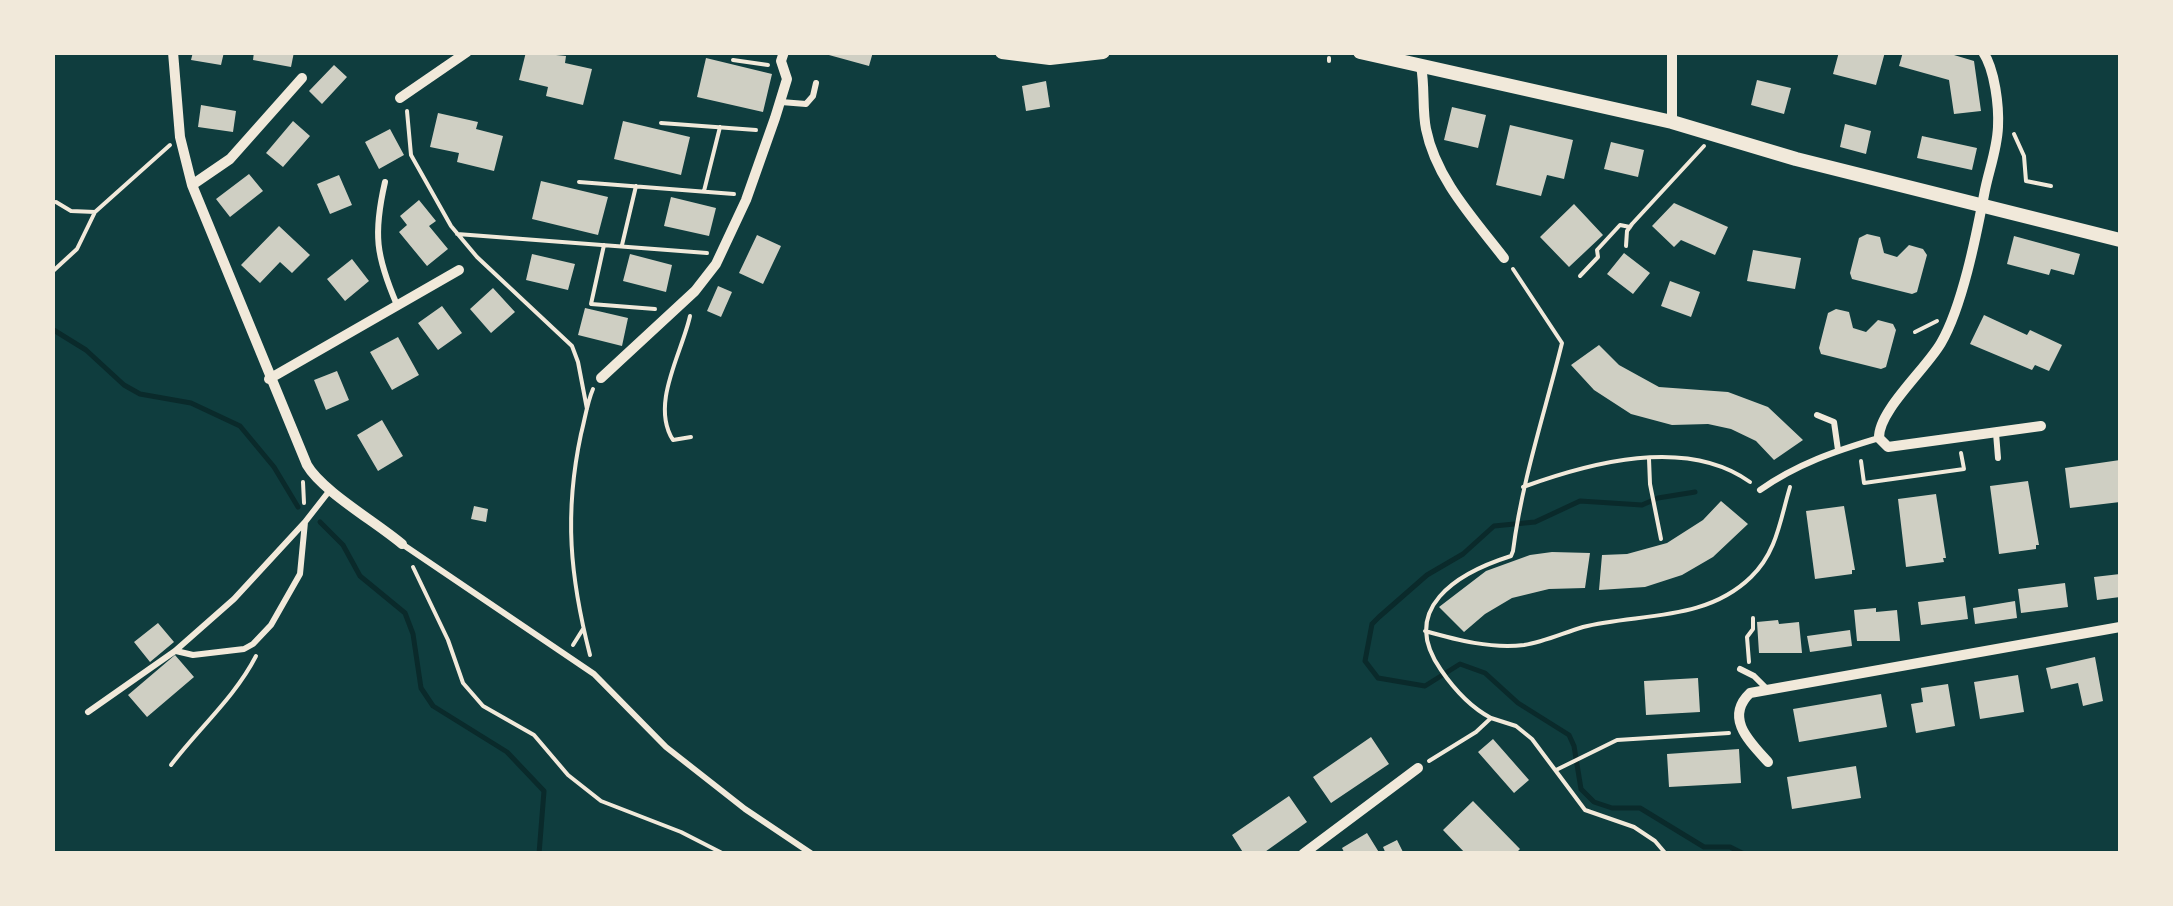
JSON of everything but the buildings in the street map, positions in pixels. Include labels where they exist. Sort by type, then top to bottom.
[{"type":"street","points":[[172,52],[180,138],[192,185],[313,475],[402,544]]},
{"type":"street","points":[[400,98],[466,52]]},
{"type":"street","points":[[1002,52],[1050,58],[1103,52]]},
{"type":"street","points":[[1672,52],[1672,122]]},
{"type":"street","points":[[1984,52],[1990,66],[1998,124],[1983,206],[1958,300],[1943,340],[1885,416],[1878,429],[1879,438],[1888,446],[2041,426]]},
{"type":"street","points":[[1364,53],[1672,122],[1796,159],[2120,240]]},
{"type":"street","points":[[601,378],[694,292],[720,254],[748,195],[780,102],[787,78],[783,57]]},
{"type":"street","points":[[1422,66],[1426,126],[1434,159],[1504,258]]},
{"type":"street","points":[[192,185],[230,159],[302,78]]},
{"type":"street","points":[[270,378],[459,270]]},
{"type":"street","points":[[1768,762],[1739,724],[1738,713],[1750,693],[2120,627]]},
{"type":"street","points":[[1303,854],[1418,768]]},
{"type":"lane","points":[[780,102],[806,104],[816,84]]},
{"type":"lane","points":[[385,182],[376,232],[382,268],[397,305]]},
{"type":"lane","points":[[1817,415],[1834,422],[1838,450]]},
{"type":"lane","points":[[1996,432],[1998,458]]},
{"type":"lane","points":[[1760,490],[1795,468],[1879,438]]},
{"type":"lane","points":[[88,712],[175,651],[234,599],[330,490]]},
{"type":"lane","points":[[175,651],[192,655],[244,649],[253,644],[271,625],[300,574],[305,522]]},
{"type":"lane","points":[[402,544],[594,674],[666,746],[746,809],[812,854]]},
{"type":"lane","points":[[1745,668],[1768,689]]},
{"type":"path","points":[[733,60],[773,66],[783,57]]},
{"type":"path","points":[[400,98],[410,116],[411,155],[457,234],[476,257],[572,346],[587,409]]},
{"type":"path","points":[[662,124],[770,131]]},
{"type":"path","points":[[704,192],[720,127]]},
{"type":"path","points":[[2014,134],[2024,156],[2026,181],[2051,186]]},
{"type":"path","points":[[52,272],[77,249],[95,212],[180,138]]},
{"type":"path","points":[[1626,246],[1630,227],[1706,144],[1717,146]]},
{"type":"path","points":[[579,182],[748,195]]},
{"type":"path","points":[[622,246],[636,186]]},
{"type":"path","points":[[56,202],[71,211],[95,212]]},
{"type":"path","points":[[1580,276],[1620,225],[1630,227]]},
{"type":"path","points":[[457,234],[720,254]]},
{"type":"path","points":[[604,245],[590,304],[674,310]]},
{"type":"path","points":[[1504,258],[1562,342],[1536,448],[1522,486],[1512,556],[1473,571],[1433,603],[1425,631],[1428,653],[1450,683],[1491,718],[1524,732],[1543,750],[1585,810],[1634,828],[1656,841],[1666,854]]},
{"type":"path","points":[[690,438],[673,440],[664,416],[694,292]]},
{"type":"path","points":[[1915,332],[1939,320]]},
{"type":"path","points":[[594,674],[574,592],[569,528],[576,458],[590,393],[601,378]]},
{"type":"path","points":[[1861,461],[1864,483],[1964,470],[1960,448]]},
{"type":"path","points":[[1522,486],[1597,464],[1649,460],[1701,463],[1745,478],[1760,490]]},
{"type":"path","points":[[1649,460],[1661,539]]},
{"type":"path","points":[[1425,631],[1494,646],[1524,645],[1582,628],[1703,606],[1744,583],[1760,567],[1780,529],[1795,468]]},
{"type":"path","points":[[402,544],[442,628],[463,684],[482,706],[534,735],[568,775],[601,800],[682,832],[724,854]]},
{"type":"path","points":[[1745,668],[1746,638],[1754,629],[1753,618]]},
{"type":"path","points":[[560,650],[578,642],[583,628]]},
{"type":"path","points":[[171,765],[243,681],[257,654]]},
{"type":"path","points":[[1418,768],[1476,732],[1491,718]]},
{"type":"path","points":[[1555,770],[1617,740],[1729,734]]},
{"type":"waterway","points":[[52,329],[86,350],[124,385],[140,394],[191,403],[240,426],[274,467],[298,507]]},
{"type":"waterway","points":[[1695,492],[1642,505],[1580,501],[1535,522],[1494,526],[1463,554],[1427,575],[1372,624],[1365,661],[1378,678],[1425,686],[1460,664],[1485,673],[1518,703],[1569,735],[1581,789],[1594,802],[1612,808],[1640,808],[1704,847],[1730,847],[1744,854]]},
{"type":"waterway","points":[[320,522],[343,545],[360,576],[405,613],[413,634],[421,688],[433,706],[507,752],[544,791],[539,854]]}]
